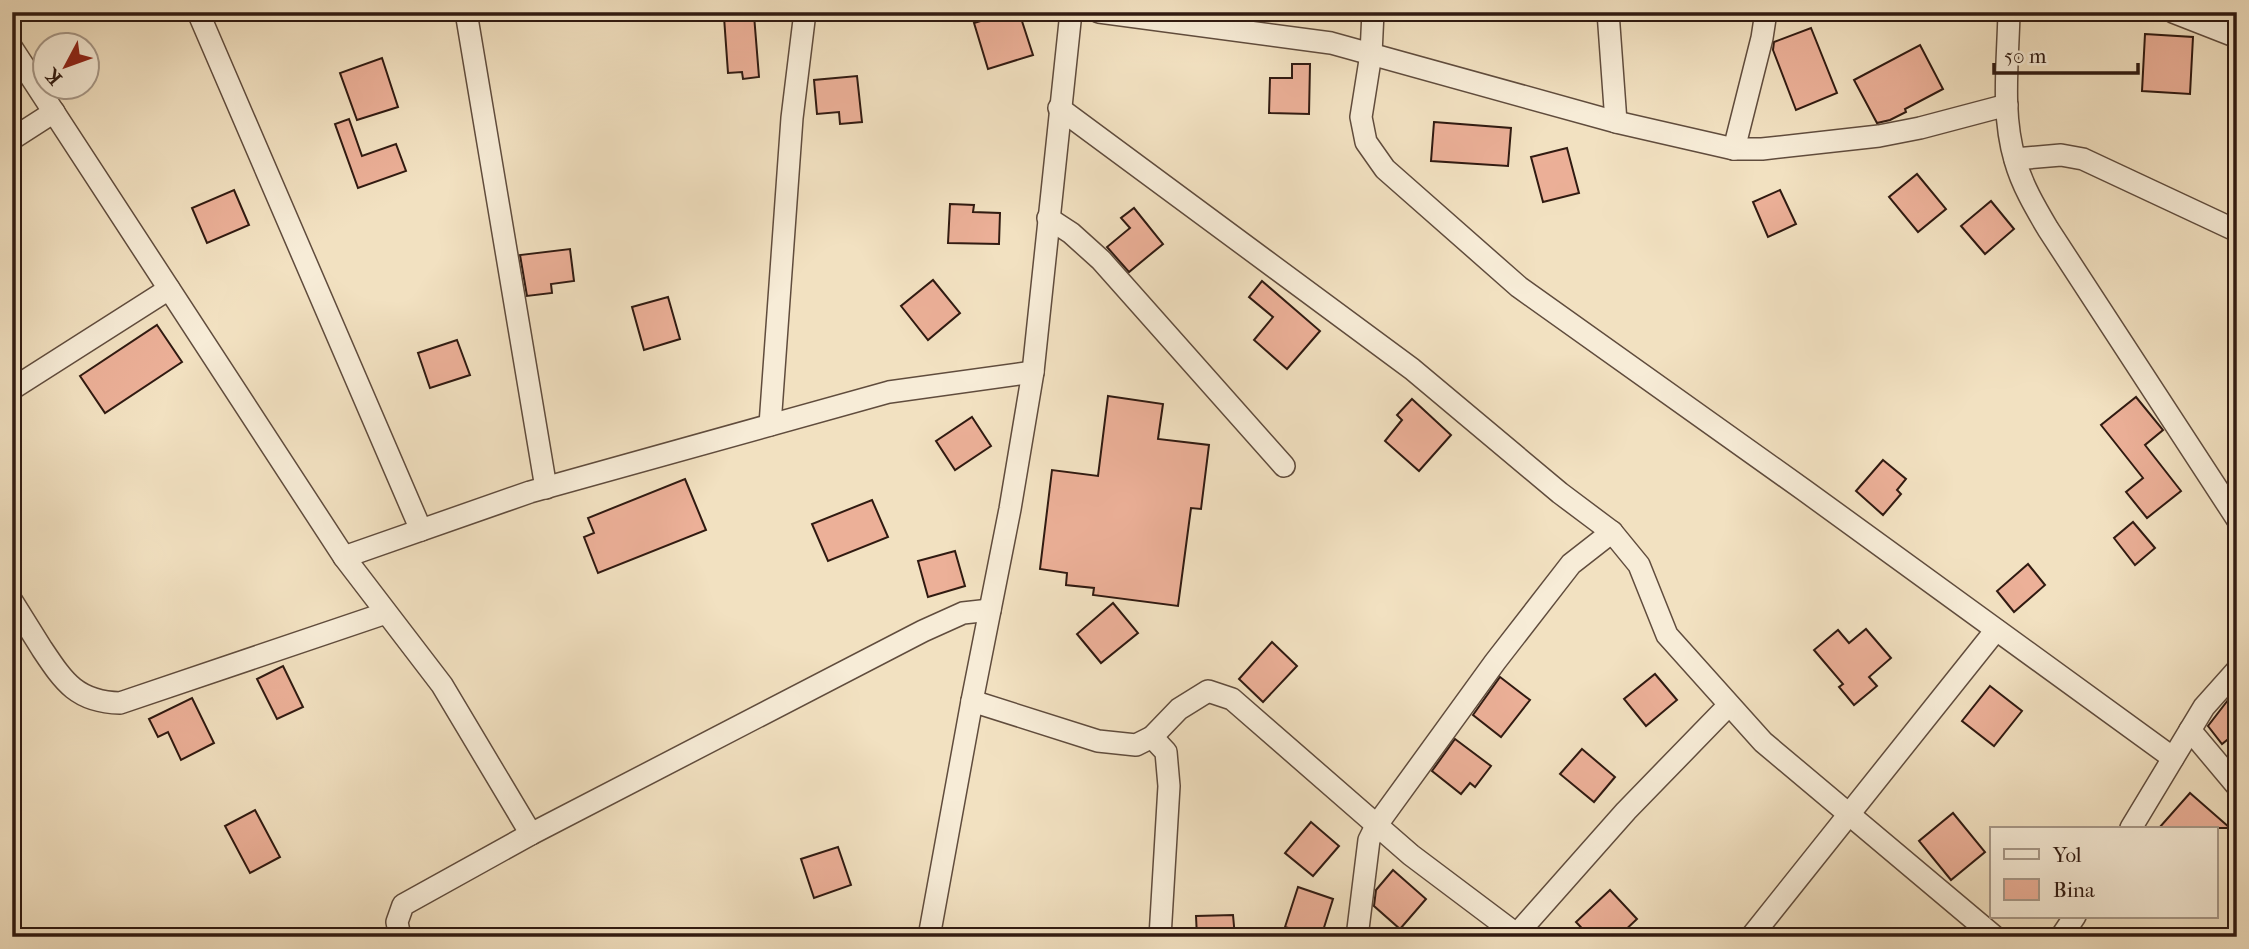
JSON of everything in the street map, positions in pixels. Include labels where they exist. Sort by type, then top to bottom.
[{"type":"street","points":[[198,12],[421,530]]},
{"type":"street","points":[[466,12],[547,488]]},
{"type":"street","points":[[770,425],[792,118],[805,12]]},
{"type":"street","points":[[929,937],[1010,509],[1033,372],[1071,12]]},
{"type":"street","points":[[1098,12],[1331,43],[1616,122],[1734,149],[1773,148],[1879,136],[2007,105]]},
{"type":"street","points":[[1373,12],[1371,54],[1361,117],[1366,142],[1385,169],[1519,286],[2173,758]]},
{"type":"street","points":[[1608,12],[1616,122]]},
{"type":"street","points":[[1734,149],[1766,12]]},
{"type":"street","points":[[2009,12],[2007,105],[2015,159],[2026,191],[2237,519]]},
{"type":"street","points":[[2172,12],[2207,19],[2237,37]]},
{"type":"street","points":[[12,48],[344,557],[442,685],[531,834]]},
{"type":"street","points":[[1059,108],[1412,369],[1560,494],[1612,532],[1639,565],[1667,635],[1763,742],[1994,937]]},
{"type":"street","points":[[12,139],[54,112]]},
{"type":"street","points":[[2015,159],[2061,155],[2083,159],[2237,231]]},
{"type":"street","points":[[1048,218],[1101,260],[1284,466]]},
{"type":"street","points":[[12,389],[169,289]]},
{"type":"street","points":[[344,557],[547,488],[889,393],[1033,372]]},
{"type":"street","points":[[1357,937],[1369,840],[1376,826],[1495,662],[1571,564],[1612,532]]},
{"type":"street","points":[[12,601],[65,682],[84,696],[107,703],[120,703],[386,613]]},
{"type":"street","points":[[400,937],[397,922],[403,905],[531,834],[923,631],[963,612],[990,610]]},
{"type":"street","points":[[1751,937],[1996,630]]},
{"type":"street","points":[[2132,827],[2204,707],[2237,670]]},
{"type":"street","points":[[972,701],[1098,741],[1136,745],[1152,737],[1179,709],[1208,691],[1232,699],[1376,826],[1518,935],[1626,811],[1730,705]]},
{"type":"street","points":[[2190,730],[2237,786]]},
{"type":"street","points":[[1152,737],[1166,752],[1169,786],[1160,937]]},
{"type":"street","points":[[2061,937],[2074,918]]},
{"type":"building","points":[[1010,12],[1019,12],[1033,55],[988,69],[974,23]]},
{"type":"building","points":[[754,15],[759,77],[743,79],[742,72],[728,73],[724,17]]},
{"type":"building","points":[[1811,28],[1837,93],[1796,110],[1773,50],[1774,42]]},
{"type":"building","points":[[2145,34],[2193,37],[2190,94],[2142,91]]},
{"type":"building","points":[[1920,45],[1943,89],[1905,109],[1906,112],[1877,123],[1854,80]]},
{"type":"building","points":[[382,58],[398,107],[357,120],[340,73]]},
{"type":"building","points":[[1292,64],[1310,64],[1309,114],[1269,113],[1270,78],[1292,78]]},
{"type":"building","points":[[857,76],[862,122],[840,124],[839,112],[817,114],[814,80]]},
{"type":"building","points":[[349,119],[362,156],[396,144],[406,171],[358,188],[335,124]]},
{"type":"building","points":[[1434,122],[1511,128],[1508,166],[1431,161]]},
{"type":"building","points":[[1567,148],[1579,193],[1543,202],[1531,157]]},
{"type":"building","points":[[1917,174],[1946,209],[1918,232],[1889,197]]},
{"type":"building","points":[[234,190],[249,225],[207,243],[192,208]]},
{"type":"building","points":[[1780,190],[1796,224],[1768,237],[1753,202]]},
{"type":"building","points":[[1991,201],[2014,229],[1985,254],[1961,226]]},
{"type":"building","points":[[950,204],[974,205],[973,212],[1000,213],[999,244],[948,243]]},
{"type":"building","points":[[1134,208],[1163,244],[1129,272],[1107,247],[1130,228],[1121,218]]},
{"type":"building","points":[[570,249],[574,281],[551,284],[552,293],[527,296],[520,255]]},
{"type":"building","points":[[933,280],[960,313],[928,340],[901,306]]},
{"type":"building","points":[[1262,281],[1320,331],[1287,369],[1254,340],[1273,317],[1249,297]]},
{"type":"building","points":[[668,297],[680,339],[644,350],[632,307]]},
{"type":"building","points":[[157,325],[182,362],[105,413],[80,376]]},
{"type":"building","points":[[457,340],[470,375],[430,388],[418,353]]},
{"type":"building","points":[[1108,396],[1163,404],[1158,439],[1209,445],[1201,509],[1191,508],[1178,606],[1093,595],[1094,588],[1066,585],[1067,573],[1040,569],[1052,470],[1098,476]]},
{"type":"building","points":[[2136,397],[2163,430],[2145,445],[2181,491],[2147,518],[2126,492],[2143,478],[2101,425]]},
{"type":"building","points":[[1412,399],[1451,435],[1419,471],[1385,441],[1402,420],[1397,415]]},
{"type":"building","points":[[972,417],[991,446],[955,470],[936,441]]},
{"type":"building","points":[[1883,460],[1906,479],[1897,490],[1901,494],[1883,515],[1856,491]]},
{"type":"building","points":[[685,479],[706,530],[598,573],[584,537],[594,533],[588,518]]},
{"type":"building","points":[[872,500],[888,537],[828,561],[812,524]]},
{"type":"building","points":[[2133,522],[2155,548],[2135,565],[2114,538]]},
{"type":"building","points":[[955,551],[965,586],[928,597],[918,561]]},
{"type":"building","points":[[2028,564],[2045,585],[2014,612],[1997,591]]},
{"type":"building","points":[[1113,603],[1138,633],[1101,663],[1077,634]]},
{"type":"building","points":[[1866,629],[1891,658],[1869,677],[1877,686],[1854,705],[1839,687],[1843,684],[1814,650],[1838,630],[1849,643]]},
{"type":"building","points":[[1272,642],[1297,666],[1263,702],[1239,679]]},
{"type":"building","points":[[283,666],[303,707],[277,719],[257,679]]},
{"type":"building","points":[[1655,674],[1677,700],[1646,726],[1624,699]]},
{"type":"building","points":[[1500,677],[1530,700],[1501,737],[1473,715]]},
{"type":"building","points":[[1990,686],[2022,711],[1994,746],[1962,721]]},
{"type":"building","points":[[192,698],[214,743],[181,760],[168,732],[158,737],[149,719]]},
{"type":"building","points":[[2228,700],[2237,711],[2237,732],[2222,744],[2208,726]]},
{"type":"building","points":[[1455,739],[1491,766],[1475,787],[1470,783],[1461,794],[1432,771]]},
{"type":"building","points":[[1582,749],[1615,777],[1594,802],[1560,774]]},
{"type":"building","points":[[2190,793],[2230,828],[2218,827],[2160,827]]},
{"type":"building","points":[[255,810],[280,857],[250,873],[225,826]]},
{"type":"building","points":[[1953,813],[1985,852],[1951,880],[1919,841]]},
{"type":"building","points":[[1311,822],[1339,846],[1313,876],[1285,853]]},
{"type":"building","points":[[838,847],[851,885],[814,898],[801,859]]},
{"type":"building","points":[[1393,870],[1426,899],[1400,929],[1374,906],[1376,890]]},
{"type":"building","points":[[1298,887],[1333,899],[1321,937],[1299,937],[1301,932],[1285,927]]},
{"type":"building","points":[[1610,890],[1637,919],[1618,937],[1590,937],[1576,922]]},
{"type":"building","points":[[1233,915],[1235,937],[1197,937],[1196,916]]}]
